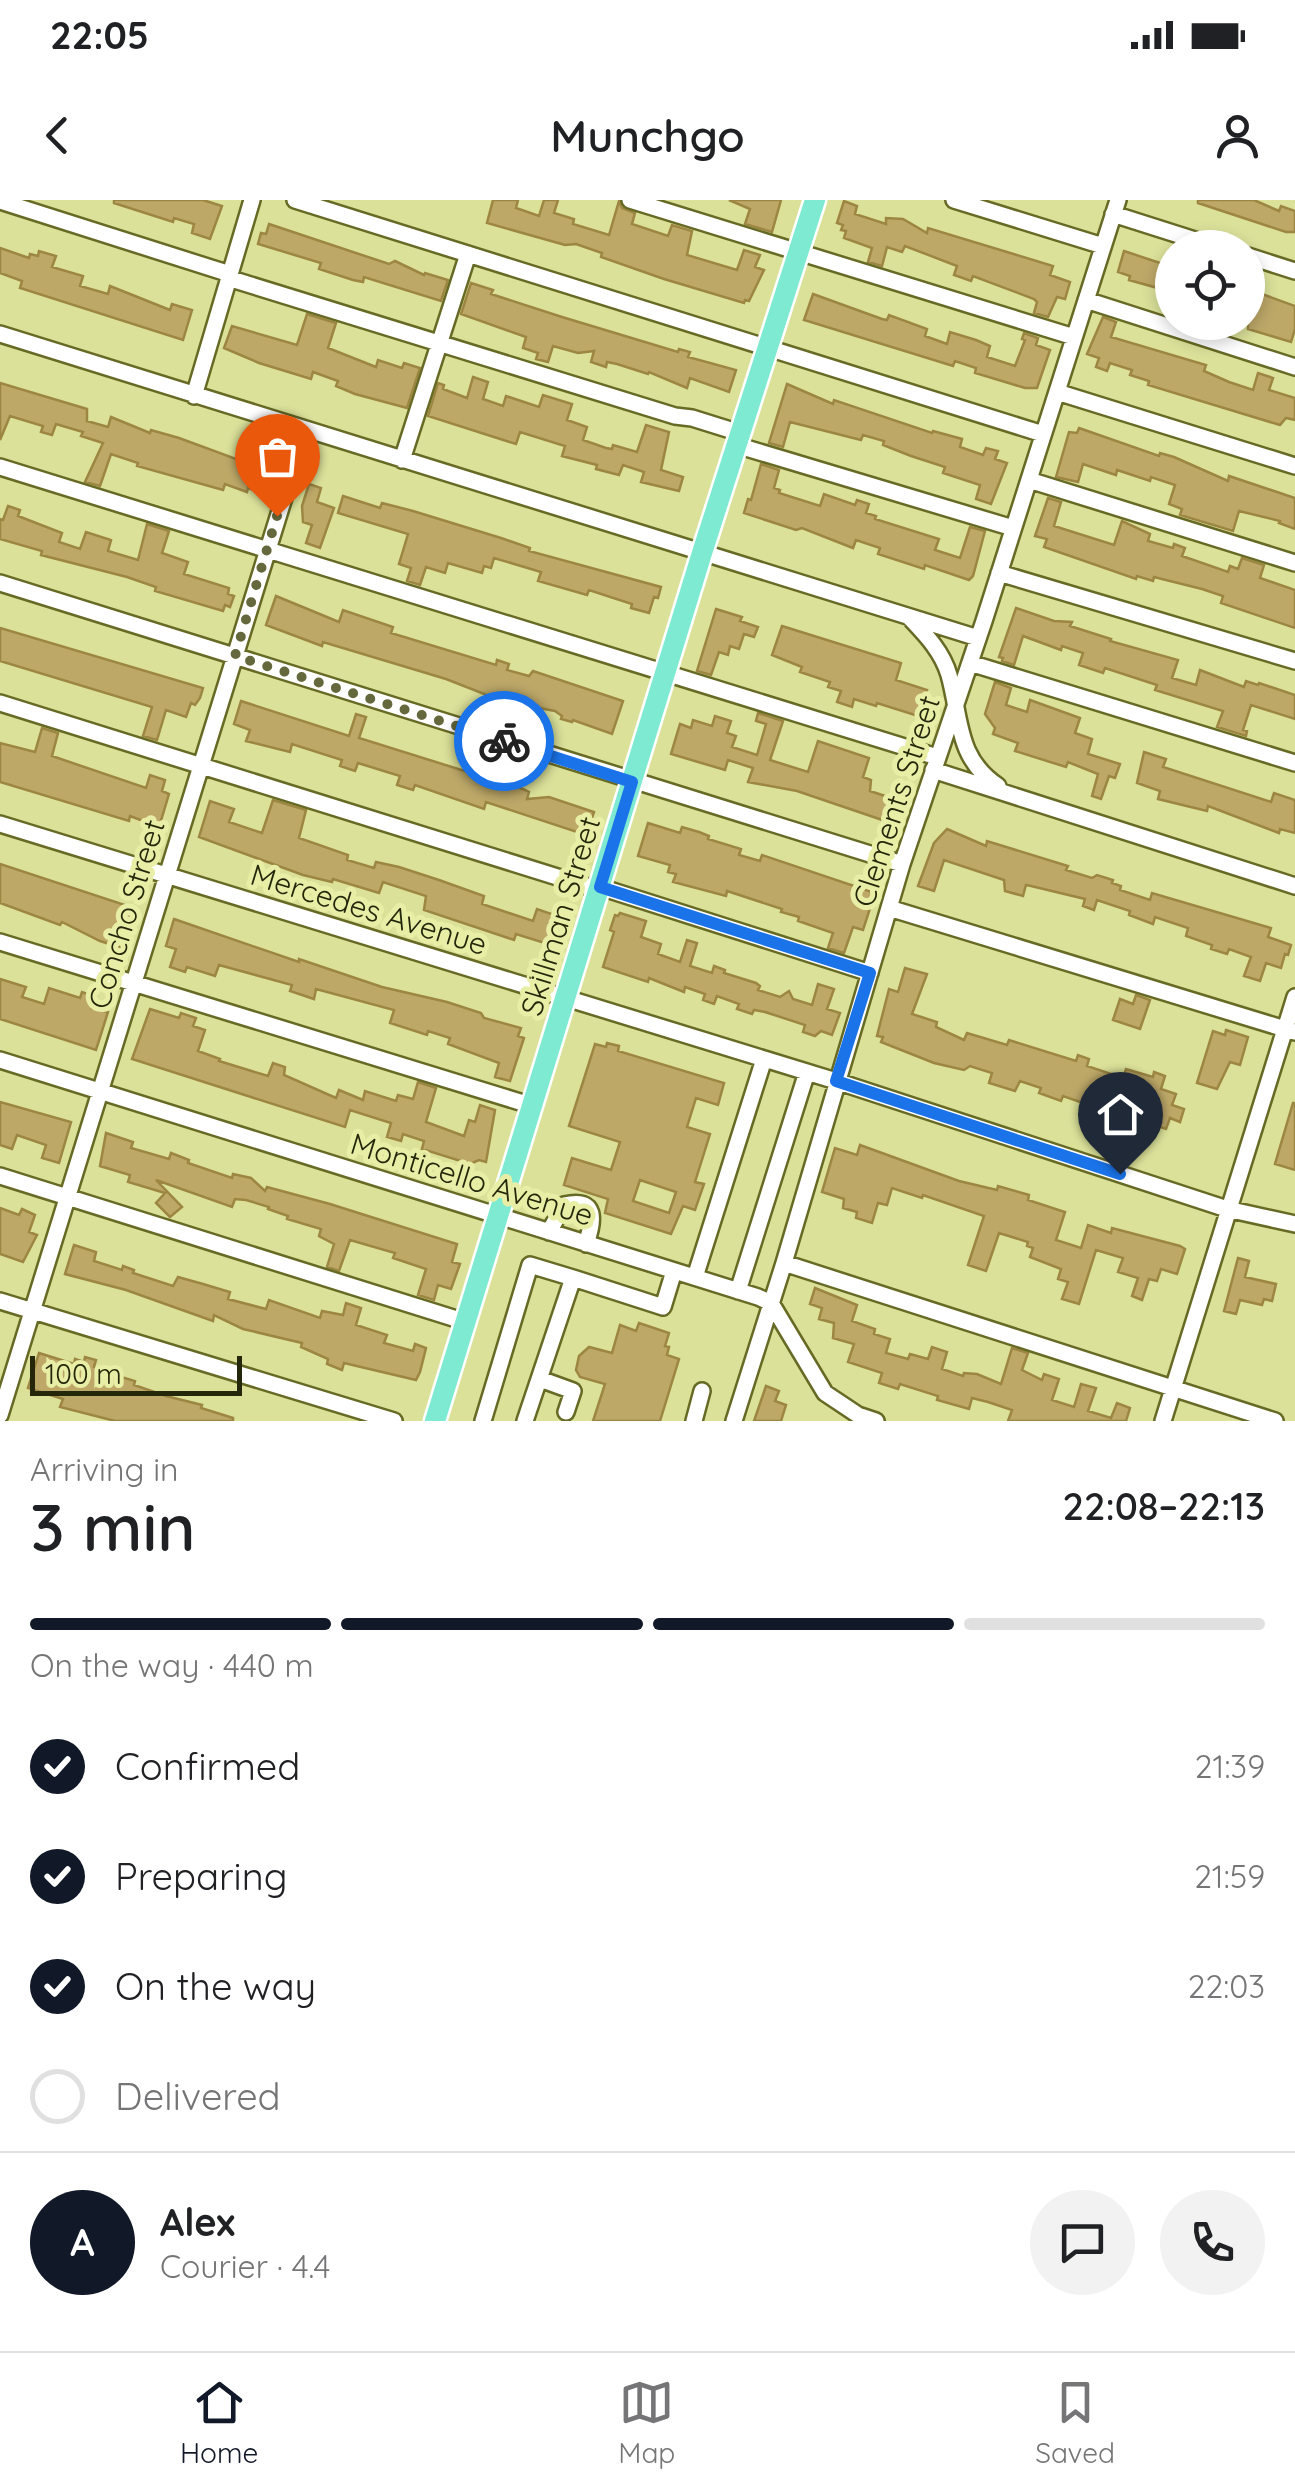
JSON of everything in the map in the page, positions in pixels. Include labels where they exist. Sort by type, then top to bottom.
[{"type":"main road","name":"Skillman Street","points":[[435,1421],[815,200]]},
{"type":"street","points":[[194,396],[252,200]]},
{"type":"street","points":[[295,200],[1044,434]]},
{"type":"street","points":[[630,200],[1074,337]]},
{"type":"street","points":[[954,200],[1103,246]]},
{"type":"street","points":[[0,201],[439,342],[692,418],[738,439],[1014,528]]},
{"type":"street","points":[[1116,207],[1174,230]]},
{"type":"street","name":"Clements Street","points":[[734,1421],[888,908],[1116,207]]},
{"type":"street","points":[[402,460],[468,254]]},
{"type":"street","points":[[1265,261],[1295,271]]},
{"type":"street","points":[[1086,300],[1295,367]]},
{"type":"street","points":[[0,334],[978,638]]},
{"type":"street","points":[[1057,392],[1295,466]]},
{"type":"street","name":"Concho Street","points":[[0,1415],[304,430]]},
{"type":"street","points":[[0,467],[665,674],[935,764],[1010,794],[1295,886]]},
{"type":"street","points":[[1029,480],[1295,564]]},
{"type":"street","points":[[999,573],[1295,661]]},
{"type":"street","points":[[0,583],[902,864]]},
{"type":"street","points":[[909,616],[942,657],[949,675],[954,712],[974,763],[986,778],[1010,794]]},
{"type":"street","points":[[970,663],[1295,763]]},
{"type":"street","points":[[0,703],[870,973]]},
{"type":"street","name":"Mercedes Avenue","points":[[0,824],[836,1081],[1227,1209],[1295,1224]]},
{"type":"street","points":[[888,908],[1290,1031]]},
{"type":"street","points":[[0,942],[532,1106]]},
{"type":"street","points":[[1163,1421],[1227,1209],[1290,1031],[1295,996]]},
{"type":"street","points":[[695,1277],[764,1059]]},
{"type":"street","name":"Monticello Avenue","points":[[0,1060],[771,1303]]},
{"type":"street","points":[[738,1290],[807,1072]]},
{"type":"street","points":[[0,1176],[466,1322]]},
{"type":"street","points":[[549,1232],[564,1205],[584,1205],[594,1220],[586,1244]]},
{"type":"street","points":[[784,1262],[1275,1421]]},
{"type":"street","points":[[483,1421],[530,1265],[663,1306],[674,1271]]},
{"type":"street","points":[[526,1421],[573,1278]]},
{"type":"street","points":[[0,1301],[394,1421]]},
{"type":"street","points":[[771,1303],[825,1393],[858,1416],[876,1421]]},
{"type":"street","points":[[540,1379],[573,1391],[566,1412]]},
{"type":"street","points":[[694,1421],[702,1391]]},
{"type":"building","points":[[114,200],[203,200],[222,206],[210,239],[192,233],[194,224],[174,218],[173,222]]},
{"type":"building","points":[[493,200],[518,200],[516,208],[539,216],[544,200],[558,200],[554,213],[574,219],[573,224],[609,235],[619,201],[622,208],[635,213],[632,224],[668,236],[672,225],[692,231],[687,255],[737,270],[744,250],[760,255],[755,267],[764,270],[749,301],[744,303],[601,257],[602,253],[576,244],[565,245],[487,223]]},
{"type":"building","points":[[729,200],[781,200],[772,232],[745,224],[750,209]]},
{"type":"building","points":[[1254,200],[1279,211],[1281,206],[1295,211],[1295,232],[1198,203]]},
{"type":"building","points":[[844,201],[857,206],[855,214],[886,224],[886,218],[903,219],[927,233],[928,228],[1053,266],[1050,275],[1070,282],[1065,299],[1057,297],[1048,317],[1034,313],[1034,299],[973,276],[971,281],[954,275],[957,266],[905,246],[902,252],[887,247],[882,266],[868,262],[872,248],[844,238],[846,231],[837,223]]},
{"type":"building","points":[[269,224],[448,280],[441,301],[364,277],[363,282],[353,280],[319,269],[321,263],[258,244]]},
{"type":"building","points":[[0,248],[29,258],[30,254],[38,256],[39,251],[56,256],[52,267],[83,276],[80,286],[108,294],[110,286],[170,310],[172,304],[192,310],[183,340],[20,288],[22,281],[0,273]]},
{"type":"building","points":[[1124,251],[1155,261],[1155,287],[1129,280],[1130,276],[1118,272]]},
{"type":"building","points":[[471,283],[493,290],[491,294],[678,352],[690,352],[688,357],[736,370],[729,392],[690,378],[687,388],[649,372],[607,362],[606,367],[591,362],[594,351],[578,353],[553,346],[548,362],[536,359],[538,353],[523,348],[526,337],[461,314]]},
{"type":"building","points":[[813,294],[882,319],[887,320],[889,315],[927,329],[925,336],[947,344],[950,332],[976,340],[990,346],[987,357],[1015,366],[1024,333],[1038,338],[1036,345],[1050,350],[1037,388],[1025,388],[975,373],[976,368],[955,361],[953,366],[804,320]]},
{"type":"building","points":[[1265,295],[1295,306],[1291,342],[1265,334]]},
{"type":"building","points":[[307,314],[336,323],[328,348],[376,367],[378,360],[402,368],[404,363],[420,368],[407,408],[355,394],[336,386],[338,381],[313,372],[311,379],[224,348],[232,326],[297,345]]},
{"type":"building","points":[[1103,317],[1116,322],[1111,337],[1206,365],[1204,371],[1229,382],[1253,390],[1258,373],[1273,378],[1269,390],[1295,398],[1295,420],[1286,418],[1280,425],[1148,385],[1149,381],[1130,375],[1132,370],[1110,363],[1107,371],[1096,367],[1099,358],[1087,354]]},
{"type":"building","points":[[473,377],[488,382],[483,399],[503,406],[506,396],[539,407],[543,395],[572,404],[567,420],[587,427],[583,440],[606,448],[612,449],[613,445],[637,452],[646,425],[669,432],[661,470],[683,477],[679,491],[641,482],[644,472],[623,465],[619,475],[596,469],[597,465],[562,456],[565,446],[520,432],[516,444],[428,416],[438,383],[444,385],[443,389],[467,398]]},
{"type":"building","points":[[0,383],[87,409],[87,421],[108,427],[111,417],[150,433],[151,430],[179,438],[268,467],[256,491],[248,488],[247,492],[225,484],[223,490],[137,466],[138,463],[111,454],[100,486],[85,482],[103,443],[56,424],[52,435],[41,432],[43,426],[10,416],[0,440]]},
{"type":"building","points":[[787,384],[833,404],[834,400],[932,433],[962,439],[960,447],[983,455],[986,448],[998,451],[995,459],[1007,463],[991,504],[976,499],[980,485],[943,473],[945,467],[863,435],[861,440],[790,422],[783,447],[769,443]]},
{"type":"building","points":[[1079,428],[1159,456],[1160,453],[1174,457],[1228,481],[1229,476],[1295,498],[1295,529],[1280,521],[1239,511],[1233,531],[1180,515],[1182,509],[1169,504],[1175,485],[1151,477],[1150,481],[1117,470],[1116,475],[1083,464],[1078,482],[1056,477],[1069,432],[1077,433]]},
{"type":"building","points":[[761,464],[779,470],[774,488],[779,493],[820,506],[824,494],[855,505],[857,500],[869,504],[866,513],[876,516],[875,519],[939,539],[935,550],[960,558],[970,527],[985,531],[973,576],[969,580],[925,565],[924,569],[878,554],[880,548],[856,540],[853,548],[802,528],[796,530],[744,513]]},
{"type":"building","points":[[309,484],[321,488],[317,502],[334,508],[320,548],[306,543],[312,525],[303,522],[302,506]]},
{"type":"building","points":[[343,496],[380,508],[382,503],[413,511],[530,548],[529,551],[661,587],[658,598],[654,597],[649,613],[589,590],[587,595],[538,581],[541,572],[494,558],[491,568],[484,566],[482,573],[448,563],[445,573],[426,567],[420,585],[407,581],[411,568],[399,564],[408,534],[338,513]]},
{"type":"building","points":[[1048,498],[1061,502],[1054,526],[1114,545],[1122,521],[1150,534],[1148,541],[1185,548],[1182,556],[1228,572],[1230,566],[1238,569],[1242,558],[1264,565],[1260,578],[1295,590],[1295,628],[1221,603],[1223,596],[1202,589],[1154,577],[1153,581],[1137,576],[1136,579],[1044,547],[1047,539],[1035,536]]},
{"type":"building","points":[[8,506],[20,510],[18,516],[62,533],[59,542],[80,549],[86,532],[111,540],[108,551],[138,560],[147,524],[169,531],[162,553],[188,562],[184,574],[229,588],[228,594],[234,596],[230,607],[225,605],[223,611],[155,591],[156,587],[127,577],[41,555],[42,551],[0,539],[0,519],[3,520]]},
{"type":"building","points":[[276,596],[339,622],[343,610],[393,627],[391,633],[496,665],[497,660],[509,664],[507,670],[529,676],[533,671],[623,701],[612,734],[561,719],[555,711],[495,704],[497,699],[446,679],[323,642],[322,646],[266,625]]},
{"type":"building","points":[[1016,608],[1054,621],[1072,622],[1070,626],[1110,641],[1178,660],[1172,678],[1196,685],[1200,670],[1244,687],[1246,681],[1259,683],[1295,695],[1295,719],[1251,705],[1243,730],[1247,731],[1246,736],[1217,727],[1223,711],[1155,690],[1157,685],[1105,668],[1103,673],[1079,665],[1083,653],[1062,646],[1061,650],[1023,636],[1014,665],[1002,661],[999,657]]},
{"type":"building","points":[[716,609],[758,627],[754,637],[744,634],[739,649],[730,646],[728,655],[719,652],[711,675],[697,671]]},
{"type":"building","points":[[782,626],[901,663],[896,680],[927,690],[918,716],[854,699],[852,707],[837,702],[841,691],[828,687],[830,682],[800,672],[802,667],[772,655]]},
{"type":"building","points":[[0,628],[203,688],[200,698],[195,705],[191,703],[186,717],[166,710],[157,740],[143,736],[152,707],[0,661]]},
{"type":"building","points":[[995,682],[1011,688],[1006,705],[1027,712],[1030,700],[1080,718],[1075,733],[1092,739],[1088,754],[1120,764],[1115,778],[1109,776],[1101,799],[1092,796],[1098,774],[1068,762],[1066,767],[1015,751],[1018,743],[993,734],[995,728],[985,714]]},
{"type":"building","points":[[241,701],[349,736],[356,714],[366,717],[359,738],[484,777],[482,781],[523,789],[529,792],[527,799],[549,797],[594,812],[586,835],[486,802],[484,809],[415,785],[413,790],[397,785],[400,776],[358,763],[355,771],[340,766],[342,760],[292,744],[290,752],[246,741],[250,730],[234,724]]},
{"type":"building","points":[[758,713],[783,721],[770,760],[808,772],[818,741],[869,758],[863,777],[871,780],[870,791],[904,802],[900,826],[797,791],[748,782],[753,768],[728,760],[725,770],[671,754],[680,724],[691,728],[693,720],[712,726],[715,716],[731,721],[727,733],[736,736],[732,747],[757,755],[766,724],[756,721]]},
{"type":"building","points":[[42,728],[58,733],[52,756],[146,788],[150,775],[165,780],[162,791],[169,794],[159,827],[0,782],[0,743],[35,752]]},
{"type":"building","points":[[1144,752],[1166,759],[1163,767],[1271,802],[1274,793],[1295,800],[1295,833],[1280,829],[1279,833],[1208,806],[1207,811],[1158,799],[1160,791],[1137,783]]},
{"type":"building","points":[[273,800],[306,810],[299,838],[348,855],[347,860],[374,868],[376,862],[399,867],[439,880],[484,896],[482,904],[533,921],[537,909],[563,918],[560,928],[557,927],[551,945],[516,934],[514,940],[424,910],[426,896],[383,882],[379,893],[333,879],[332,882],[303,875],[199,837],[210,801],[234,809],[229,822],[262,833]]},
{"type":"building","points":[[648,823],[680,833],[682,827],[699,832],[708,839],[741,849],[739,855],[760,861],[762,855],[875,893],[863,930],[853,927],[844,953],[828,948],[833,933],[798,921],[799,917],[781,912],[782,909],[727,891],[726,896],[673,882],[676,874],[668,872],[670,865],[638,856]]},
{"type":"building","points":[[947,829],[986,846],[987,841],[1068,866],[1066,870],[1113,880],[1121,886],[1120,890],[1150,900],[1152,893],[1271,928],[1268,937],[1291,945],[1288,955],[1285,954],[1281,968],[1266,963],[1260,981],[1244,976],[1251,957],[1229,949],[1227,954],[1211,949],[1212,945],[1186,936],[1188,928],[1155,917],[1153,924],[1097,900],[1094,910],[1083,906],[1085,899],[1026,885],[1023,896],[1005,891],[1004,880],[944,860],[934,891],[918,886],[934,843]]},
{"type":"building","points":[[0,864],[137,909],[125,949],[62,922],[60,925],[0,903]]},
{"type":"building","points":[[615,915],[646,921],[641,937],[661,944],[658,954],[680,962],[687,940],[697,943],[690,966],[712,973],[714,966],[756,983],[760,986],[758,990],[780,997],[789,991],[793,999],[812,1005],[818,984],[834,989],[827,1009],[840,1013],[832,1035],[821,1031],[815,1036],[803,1032],[805,1025],[765,1012],[754,1010],[752,1014],[717,996],[714,1004],[703,1000],[705,994],[685,987],[684,992],[649,978],[648,982],[603,967],[614,932],[610,930]]},
{"type":"building","points":[[174,919],[299,962],[447,1002],[521,1028],[518,1036],[524,1038],[510,1081],[495,1077],[499,1063],[448,1044],[450,1038],[390,1023],[394,1010],[316,989],[314,999],[290,991],[292,985],[219,965],[215,976],[187,967],[185,972],[170,967],[176,949],[166,946]]},
{"type":"building","points":[[905,968],[927,974],[912,1014],[937,1022],[936,1027],[964,1040],[967,1033],[1007,1045],[1009,1040],[1076,1061],[1078,1055],[1089,1059],[1087,1066],[1123,1078],[1126,1069],[1153,1077],[1154,1072],[1165,1076],[1161,1089],[1176,1094],[1172,1105],[1184,1109],[1180,1122],[1170,1118],[1166,1129],[1127,1116],[1116,1119],[1063,1096],[1061,1101],[1039,1093],[1041,1088],[1020,1081],[1015,1091],[989,1083],[992,1073],[970,1066],[964,1070],[934,1063],[881,1042],[883,1037],[877,1036],[889,989],[898,992]]},
{"type":"building","points":[[0,979],[26,987],[22,997],[44,1004],[49,988],[80,998],[82,992],[96,997],[92,1008],[108,1012],[96,1050],[0,1019]]},
{"type":"building","points":[[1136,995],[1150,1000],[1140,1029],[1113,1020],[1120,999],[1133,1004]]},
{"type":"building","points":[[150,1009],[179,1018],[181,1013],[196,1018],[193,1026],[205,1030],[198,1051],[268,1076],[273,1063],[285,1067],[284,1075],[336,1098],[339,1090],[363,1100],[365,1091],[396,1101],[398,1095],[413,1099],[418,1082],[436,1088],[426,1122],[464,1136],[469,1120],[475,1122],[480,1105],[495,1110],[486,1162],[470,1164],[422,1149],[424,1141],[403,1134],[401,1141],[387,1137],[391,1123],[350,1110],[345,1127],[132,1059]]},
{"type":"building","points":[[1226,1030],[1248,1037],[1240,1065],[1230,1062],[1217,1089],[1197,1083],[1213,1031],[1225,1035]]},
{"type":"building","points":[[607,1043],[619,1046],[618,1051],[724,1083],[718,1105],[696,1098],[687,1127],[710,1134],[695,1182],[704,1184],[695,1210],[683,1206],[671,1234],[605,1213],[608,1199],[564,1185],[572,1158],[611,1170],[620,1142],[569,1126],[595,1044],[606,1047]],"holes":[[[640,1180],[676,1192],[669,1213],[633,1201]]]},
{"type":"building","points":[[0,1102],[71,1122],[59,1163],[42,1158],[46,1145],[17,1135],[12,1149],[0,1145]]},
{"type":"building","points":[[1295,1103],[1295,1170],[1275,1164]]},
{"type":"building","points":[[106,1133],[133,1142],[131,1148],[169,1159],[171,1153],[232,1178],[233,1174],[251,1178],[265,1191],[267,1187],[330,1204],[457,1244],[452,1262],[460,1264],[451,1289],[438,1285],[434,1300],[418,1295],[426,1269],[393,1258],[395,1253],[350,1240],[339,1271],[327,1267],[334,1244],[319,1236],[321,1229],[246,1200],[235,1199],[232,1207],[156,1180],[182,1207],[170,1217],[156,1203],[165,1193],[128,1182],[130,1175],[100,1166]]},
{"type":"building","points":[[860,1145],[959,1181],[1029,1195],[1028,1200],[1065,1212],[1056,1240],[1081,1248],[1088,1225],[1180,1246],[1185,1249],[1177,1274],[1161,1269],[1157,1281],[1149,1279],[1142,1300],[1132,1296],[1138,1278],[1118,1272],[1123,1258],[1096,1250],[1079,1304],[1062,1299],[1068,1282],[1058,1279],[1061,1269],[1030,1257],[1033,1248],[1027,1246],[1028,1242],[999,1233],[986,1271],[968,1265],[984,1216],[892,1188],[887,1205],[878,1203],[872,1223],[843,1208],[844,1199],[822,1192],[835,1148],[857,1155]]},
{"type":"building","points":[[0,1208],[19,1215],[22,1209],[35,1215],[29,1232],[37,1235],[23,1262],[0,1254]]},
{"type":"building","points":[[74,1245],[96,1252],[94,1261],[122,1270],[123,1266],[173,1286],[178,1277],[230,1292],[228,1299],[266,1309],[269,1300],[320,1318],[322,1311],[343,1315],[346,1303],[361,1308],[356,1325],[387,1335],[384,1343],[413,1351],[415,1344],[426,1348],[420,1372],[416,1380],[344,1363],[342,1370],[301,1347],[302,1343],[243,1329],[214,1315],[213,1321],[126,1290],[65,1274]]},
{"type":"building","points":[[1238,1258],[1249,1261],[1245,1277],[1276,1284],[1272,1301],[1264,1299],[1262,1305],[1240,1300],[1236,1314],[1224,1311]]},
{"type":"building","points":[[815,1288],[857,1305],[852,1321],[890,1339],[886,1353],[928,1359],[932,1347],[947,1352],[942,1369],[963,1376],[977,1374],[1001,1384],[1012,1348],[1028,1353],[1022,1370],[1042,1380],[1044,1374],[1059,1379],[1052,1400],[1074,1407],[1081,1384],[1096,1388],[1088,1411],[1111,1418],[1117,1403],[1130,1408],[1126,1421],[1008,1421],[1012,1410],[988,1402],[972,1398],[969,1409],[900,1384],[898,1389],[879,1383],[882,1373],[848,1362],[854,1344],[833,1338],[834,1323],[819,1319],[822,1308],[810,1304]]},
{"type":"building","points":[[639,1323],[669,1333],[667,1355],[679,1359],[660,1421],[593,1421],[605,1384],[580,1377],[576,1370],[579,1356],[589,1347],[612,1353],[620,1325],[636,1331]]},
{"type":"building","points":[[39,1353],[74,1364],[75,1359],[84,1362],[85,1357],[96,1360],[94,1367],[101,1371],[202,1405],[201,1408],[233,1421],[115,1421],[60,1407],[63,1399],[28,1388]]},
{"type":"building","points":[[766,1386],[779,1391],[775,1401],[786,1405],[781,1421],[754,1421]]},
{"type":"way so far","points":[[277,516],[235,656],[504,741]]},
{"type":"route","points":[[504,741],[632,782],[600,887],[870,973],[836,1081],[1120,1174]]}]
